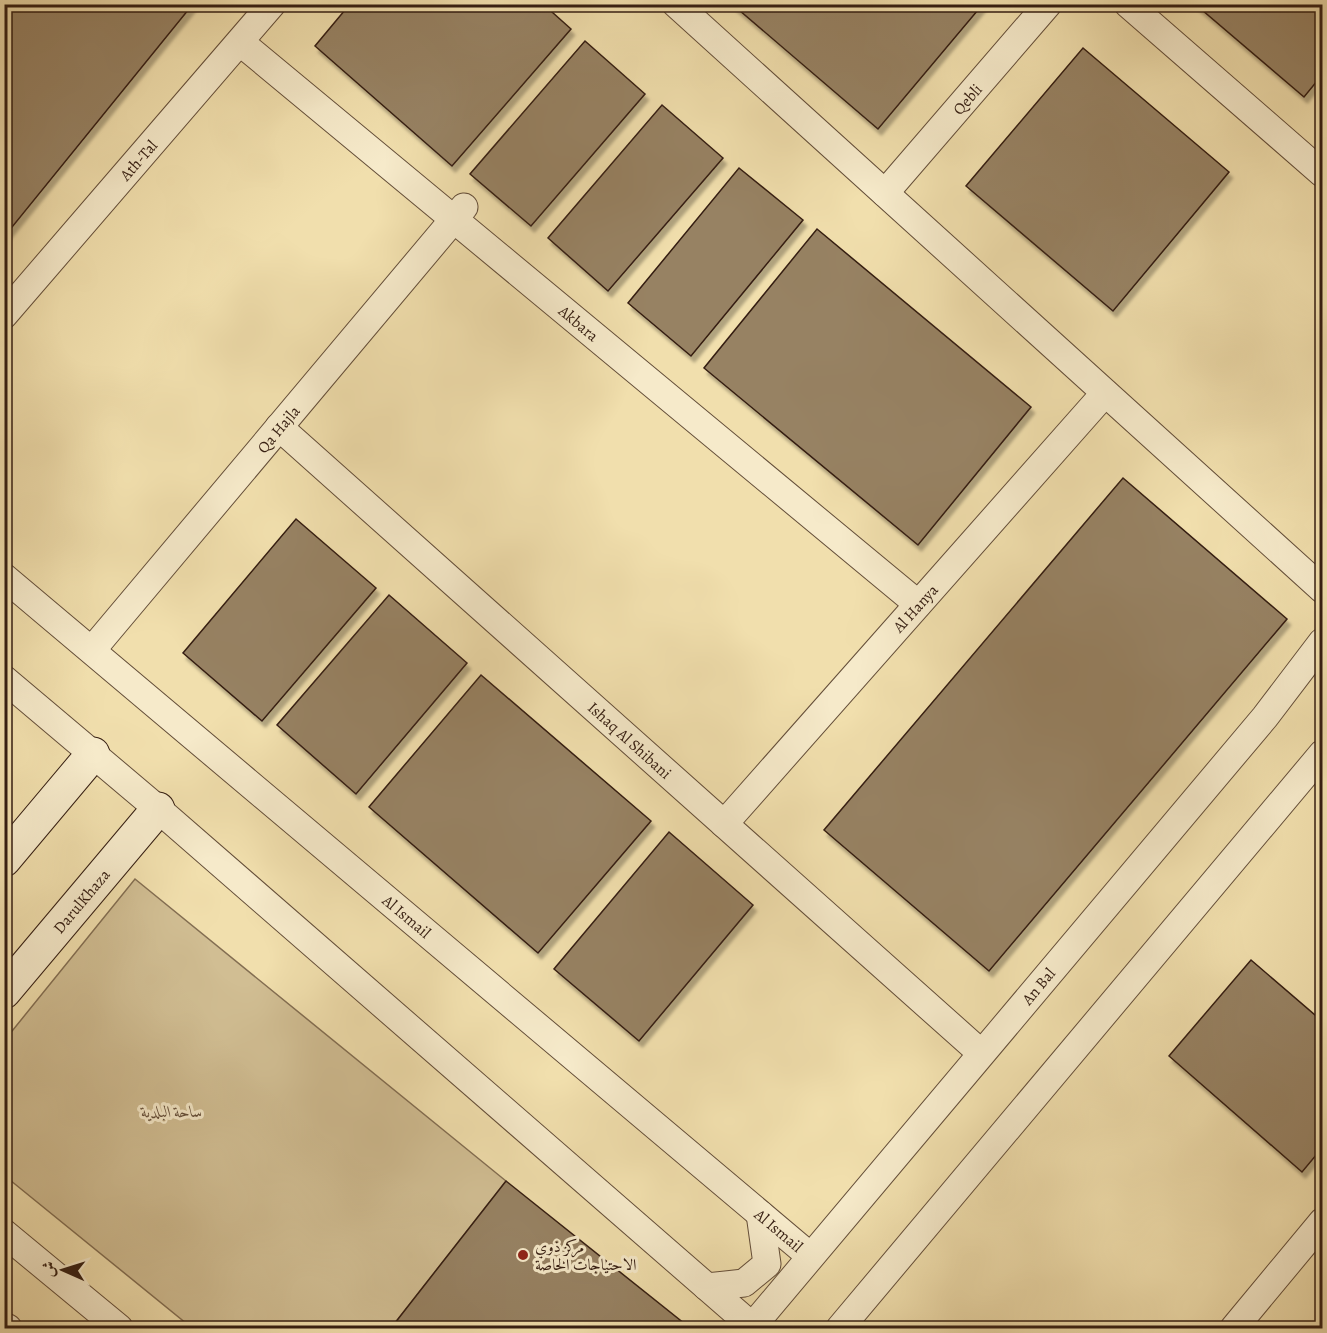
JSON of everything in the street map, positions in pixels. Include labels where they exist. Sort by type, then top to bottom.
[{"type":"street","name":"Ath-Tal","points":[[4,315],[272,4]]},
{"type":"street","points":[[676,4],[1323,589]]},
{"type":"street","name":"Qebli","points":[[885,193],[1048,4]]},
{"type":"street","points":[[1128,4],[1323,173]]},
{"type":"street","name":"Akbara","points":[[240,42],[459,213],[918,604]]},
{"type":"street","name":"Qa Hajla","points":[[92,650],[459,213]]},
{"type":"street","name":"Al Hanya","points":[[724,824],[1106,393]]},
{"type":"street","name":"Ishaq Al Shibani","points":[[279,427],[981,1053]]},
{"type":"street","name":"Al Ismail","points":[[4,577],[810,1256]]},
{"type":"street","name":"An Bal","points":[[752,1328],[810,1256],[1265,717],[1323,642]]},
{"type":"street","points":[[4,679],[158,809],[752,1328]]},
{"type":"street","points":[[4,860],[93,754]]},
{"type":"street","points":[[840,1329],[1321,760]]},
{"type":"street","name":"DarulKhaza","points":[[4,992],[158,809]]},
{"type":"street","points":[[707,1287],[744,1283],[767,1263],[760,1214]]},
{"type":"street","points":[[1234,1329],[1323,1222]]},
{"type":"street","points":[[4,1233],[119,1329]]},
{"type":"green space","name":"ساحة البلدية","points":[[135,879],[506,1181],[391,1328],[192,1328],[5,1176],[4,1041]]},
{"type":"building","points":[[4,4],[193,4],[4,237]]},
{"type":"building","points":[[350,4],[543,4],[571,29],[452,166],[315,46]]},
{"type":"building","points":[[732,4],[983,4],[878,129]]},
{"type":"building","points":[[1195,4],[1322,4],[1322,75],[1304,97]]},
{"type":"building","points":[[585,41],[645,94],[531,226],[470,174]]},
{"type":"building","points":[[1083,48],[1229,172],[1113,311],[966,186]]},
{"type":"building","points":[[662,105],[723,158],[608,291],[548,238]]},
{"type":"building","points":[[739,168],[803,220],[691,356],[628,303]]},
{"type":"building","points":[[817,229],[1031,407],[918,545],[704,368]]},
{"type":"building","points":[[1123,478],[1287,619],[989,971],[824,830]]},
{"type":"building","points":[[296,519],[376,588],[262,721],[183,653]]},
{"type":"building","points":[[389,595],[467,663],[356,794],[277,725]]},
{"type":"building","points":[[481,675],[651,821],[538,953],[369,807]]},
{"type":"building","points":[[669,832],[753,905],[639,1041],[554,969]]},
{"type":"building","points":[[1251,960],[1322,1021],[1322,1148],[1302,1172],[1169,1056]]},
{"type":"building","name":"مركز ذوي الاحتياجات الخاصة","points":[[506,1181],[690,1328],[391,1328]]},
{"type":"building","points":[[1322,1316],[1322,1328],[1312,1328]]},
{"type":"place","name":"مركز ذوي الاحتياجات الخاصة","points":[[523,1255]]}]
